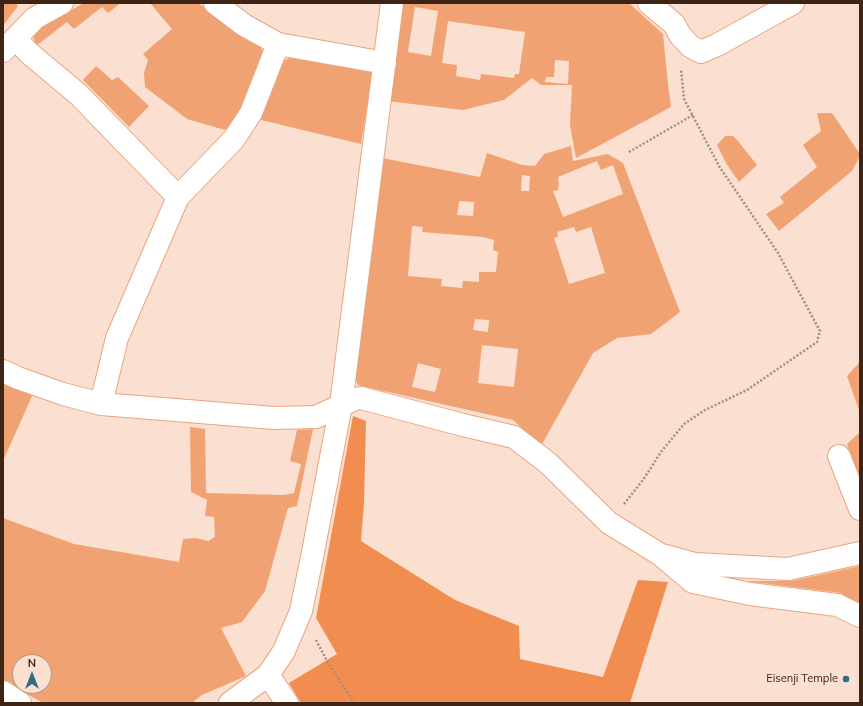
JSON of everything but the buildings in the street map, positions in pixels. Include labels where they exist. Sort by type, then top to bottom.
[{"type":"street","points":[[62,3],[31,11],[9,44],[29,53],[79,95],[178,197]]},
{"type":"street","points":[[215,3],[244,25],[278,44],[385,63]]},
{"type":"street","points":[[230,703],[268,675],[284,651],[301,611],[341,405],[392,3]]},
{"type":"street","points":[[649,3],[674,24],[680,35],[690,46],[701,52],[717,45],[793,3]]},
{"type":"street","points":[[100,404],[117,338],[178,197],[234,139],[251,113],[278,44]]},
{"type":"street","points":[[3,371],[63,394],[100,404],[274,418],[316,417],[355,399],[361,398],[514,437],[548,463],[609,523],[661,555],[693,582],[750,594],[837,605],[860,616]]},
{"type":"street","points":[[839,456],[860,508]]},
{"type":"street","points":[[661,555],[695,564],[788,569],[860,552]]},
{"type":"street","points":[[268,675],[287,703]]},
{"type":"street","points":[[3,692],[20,703]]},
{"type":"path","points":[[609,523],[643,480],[661,452],[684,424],[705,410],[747,390],[817,342],[820,331],[778,253],[718,166],[684,99],[681,65],[690,46]]},
{"type":"path","points":[[629,152],[693,115]]},
{"type":"path","points":[[301,611],[327,661],[354,703]]},
{"type":"shaded area","points":[[3,3],[16,3],[18,6],[3,26]]},
{"type":"shaded area","points":[[84,3],[121,3],[108,13],[102,7],[74,29],[67,22],[36,46],[32,32]]},
{"type":"shaded area","points":[[150,3],[198,3],[261,45],[263,55],[241,112],[225,130],[187,119],[145,87],[144,73],[148,60],[143,54],[172,29]]},
{"type":"shaded area","points":[[400,3],[629,3],[663,34],[671,107],[576,158],[570,125],[572,85],[541,85],[532,78],[504,100],[463,110],[387,101]],"holes":[[[415,7],[438,11],[431,56],[408,52]],[[448,21],[525,32],[519,74],[515,74],[514,78],[481,74],[480,80],[456,76],[457,65],[442,63]],[[555,60],[569,61],[568,84],[545,82],[546,77],[554,77]]]},
{"type":"shaded area","points":[[292,57],[373,70],[361,144],[257,119],[280,62]]},
{"type":"shaded area","points":[[96,66],[112,80],[118,77],[149,106],[129,127],[83,80]]},
{"type":"shaded area","points":[[817,113],[832,113],[860,156],[852,171],[779,231],[766,214],[784,203],[780,197],[817,167],[803,145],[821,131]]},
{"type":"shaded area","points":[[725,136],[733,136],[757,165],[739,182],[726,163],[717,145]]},
{"type":"shaded area","points":[[571,146],[573,161],[608,154],[623,163],[680,312],[651,334],[617,338],[593,353],[541,446],[513,420],[358,385],[353,376],[382,158],[480,177],[487,153],[522,165],[535,166],[544,154]],"holes":[[[597,161],[601,170],[613,165],[623,194],[563,217],[553,191],[558,190],[558,177]],[[522,175],[530,176],[529,191],[521,191]],[[459,201],[474,202],[473,216],[457,215]],[[412,226],[423,227],[422,232],[483,237],[494,240],[493,250],[498,252],[496,272],[479,272],[479,282],[463,281],[462,288],[441,286],[442,279],[408,276]],[[574,227],[576,232],[591,227],[605,273],[569,284],[554,238],[558,237],[557,232]],[[475,319],[489,320],[488,332],[473,330]],[[482,345],[518,349],[514,387],[478,383]],[[418,363],[441,369],[435,392],[412,387]]]},
{"type":"shaded area","points":[[860,362],[860,413],[847,376]]},
{"type":"shaded area","points":[[3,383],[33,394],[3,461]]},
{"type":"shaded area","points":[[353,416],[366,421],[364,503],[361,541],[455,600],[519,626],[520,659],[603,677],[638,580],[668,582],[630,703],[301,703],[289,683],[337,654],[316,618]]},
{"type":"shaded area","points":[[190,427],[205,429],[206,493],[283,495],[294,493],[301,464],[290,461],[297,430],[313,429],[297,506],[288,508],[265,591],[242,622],[221,628],[246,676],[202,695],[192,703],[43,703],[27,694],[52,694],[52,654],[12,654],[12,685],[3,680],[3,518],[74,544],[179,562],[183,539],[196,538],[208,541],[215,537],[214,517],[205,516],[207,500],[191,492]]},
{"type":"shaded area","points":[[860,432],[860,480],[847,444]]},
{"type":"shaded area","points":[[860,566],[860,607],[841,593],[746,581],[792,581]]},
{"type":"place","name":"Eisenji Temple","points":[[846,679]]}]
